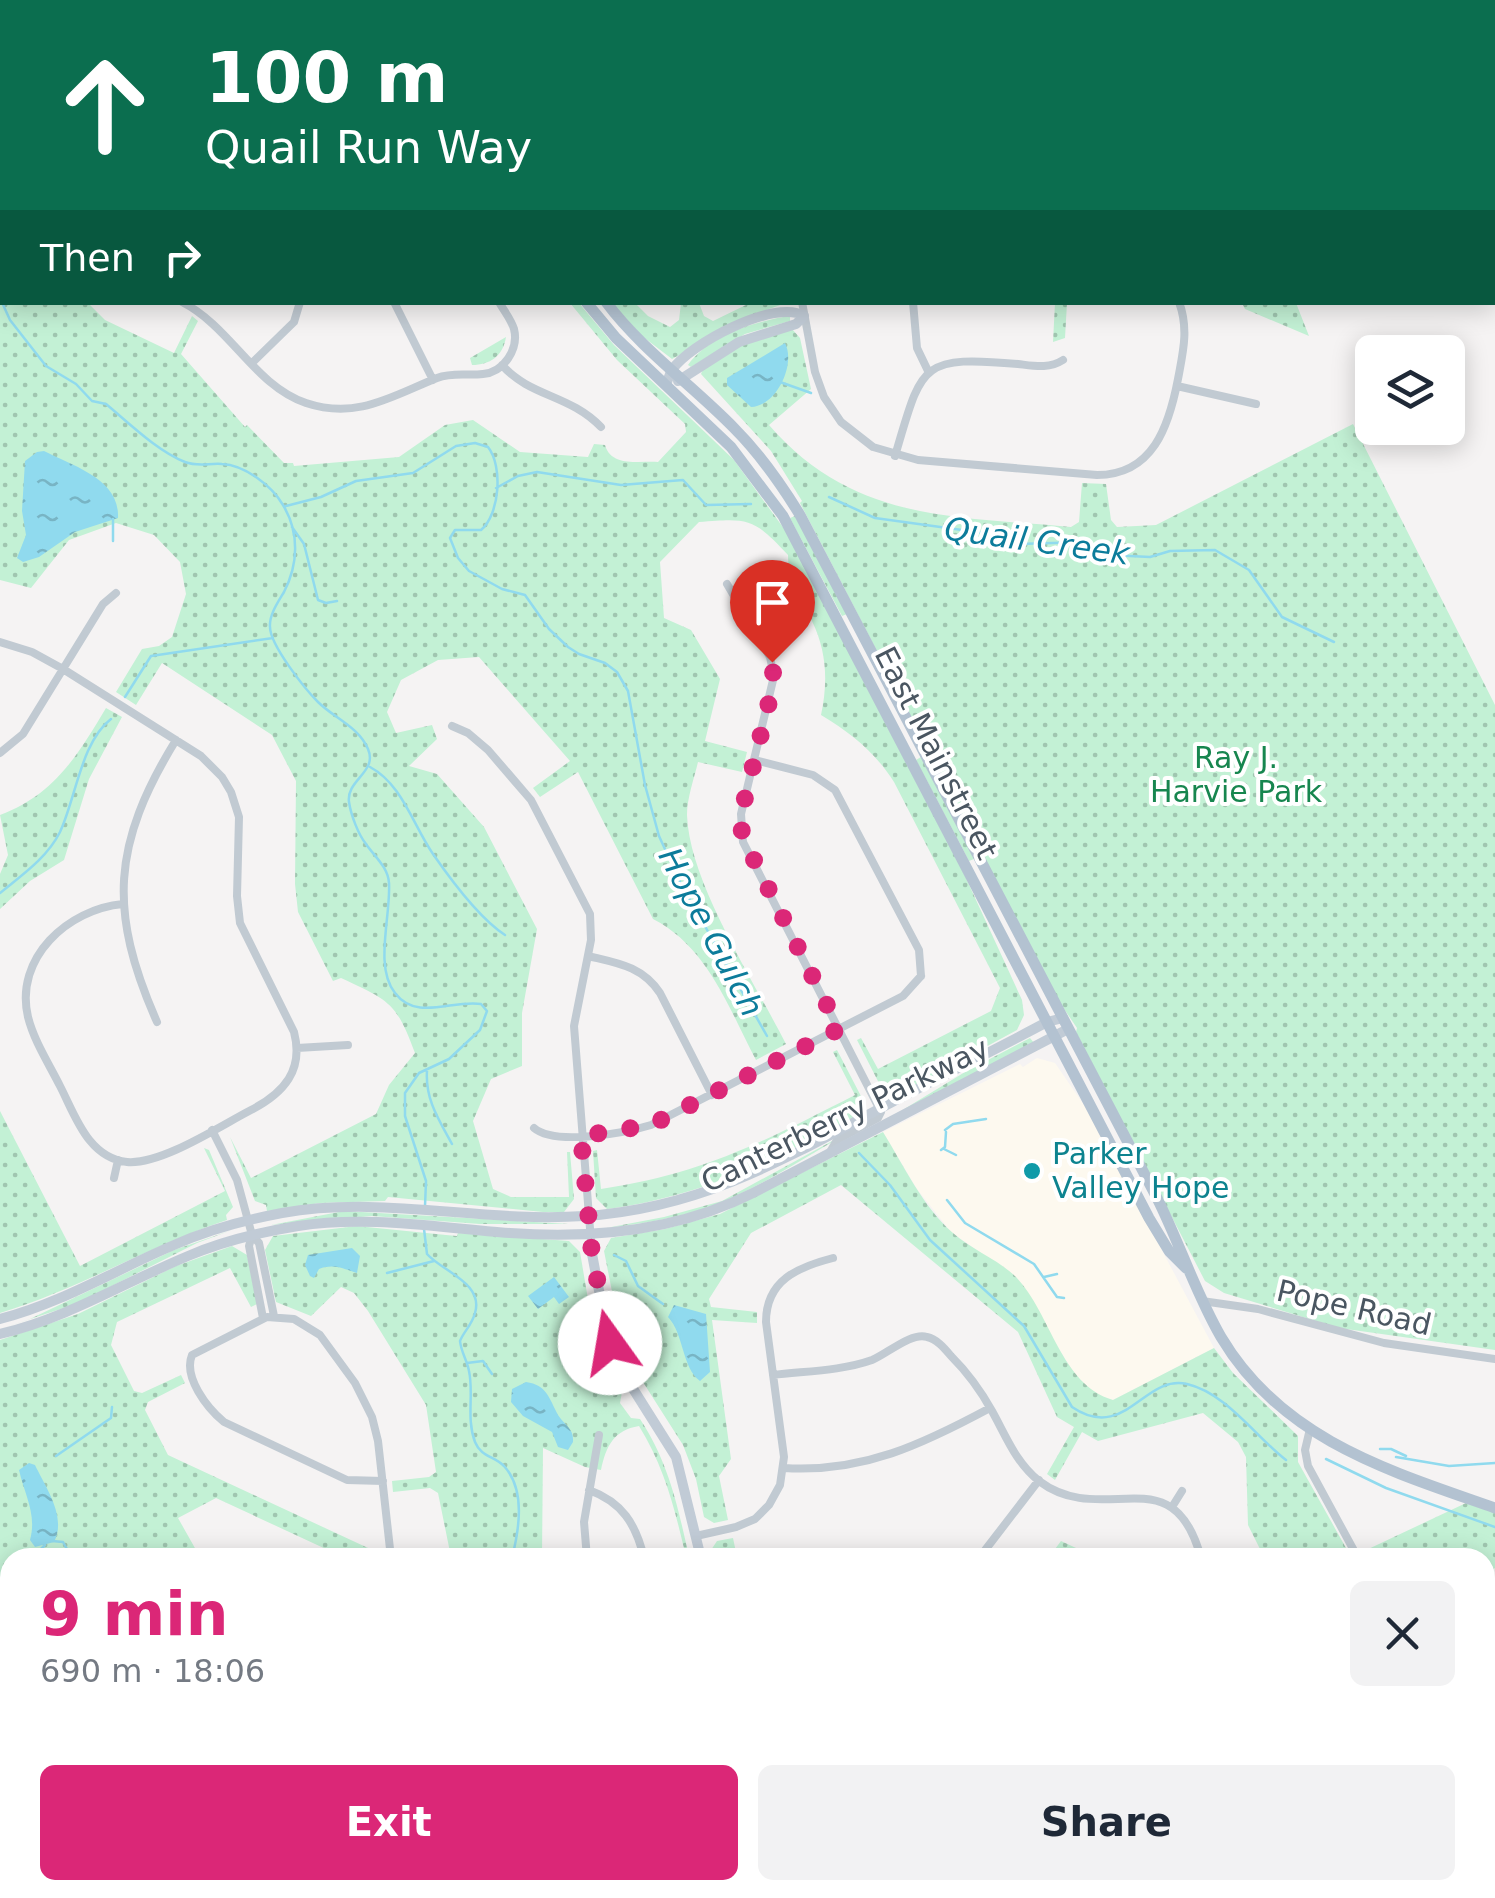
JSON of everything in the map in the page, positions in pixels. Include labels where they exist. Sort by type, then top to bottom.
[{"type":"main road","name":"East Mainstreet","points":[[588,305],[616,338],[735,452],[786,520],[1149,1218],[1169,1251],[1186,1268]]},
{"type":"main road","name":"East Mainstreet","points":[[609,305],[632,333],[751,446],[802,518],[1181,1246],[1186,1268],[1231,1353],[1286,1412],[1310,1429],[1372,1465],[1495,1508]]},
{"type":"street","points":[[193,305],[273,384],[296,398],[341,410],[379,404],[432,380],[458,374],[486,374],[502,365],[513,348],[514,335],[499,305]]},
{"type":"street","points":[[252,363],[294,322],[299,305]]},
{"type":"street","points":[[395,305],[432,380]]},
{"type":"street","points":[[802,305],[817,379],[832,410],[861,439],[895,456],[1088,475],[1111,474],[1136,464],[1156,446],[1167,427],[1185,342],[1181,305]]},
{"type":"street","points":[[913,305],[918,348],[929,373]]},
{"type":"street","points":[[666,385],[672,370],[704,344],[750,320],[795,310],[804,316]]},
{"type":"street","points":[[666,385],[683,380],[739,342],[796,324],[804,316]]},
{"type":"street","points":[[895,456],[912,397],[929,373],[944,364],[961,360],[1048,367],[1064,360]]},
{"type":"street","points":[[502,365],[524,384],[578,406],[601,427]]},
{"type":"street","points":[[1177,386],[1256,404]]},
{"type":"street","points":[[727,584],[774,670],[773,690],[741,814],[743,842],[880,1108],[879,1117],[837,1140],[830,1152]]},
{"type":"street","points":[[0,753],[21,736],[103,604],[116,593]]},
{"type":"street","points":[[0,642],[63,668],[210,763],[231,792],[240,824],[240,922],[292,1028],[297,1048],[293,1073],[282,1091],[212,1130],[152,1159],[136,1162],[118,1160],[101,1152],[85,1135],[31,1027],[26,993],[36,959],[55,935],[97,909],[123,904]]},
{"type":"street","points":[[452,726],[468,733],[488,750],[536,808],[589,911],[592,933],[574,1026],[592,1254],[610,1343],[625,1376],[676,1457],[699,1548]]},
{"type":"street","points":[[158,1022],[135,969],[123,904],[126,855],[150,784],[176,740]]},
{"type":"street","points":[[534,1128],[554,1137],[651,1125],[903,996],[926,977],[919,950],[835,790],[814,776],[755,760]]},
{"type":"street","points":[[588,956],[629,966],[649,978],[712,1094]]},
{"type":"street","name":"Canterberry Parkway","points":[[0,1319],[84,1289],[184,1241],[248,1220],[330,1207],[534,1218],[586,1216],[646,1208],[712,1191],[766,1169],[1047,1022],[1065,1023]]},
{"type":"street","name":"Canterberry Parkway","points":[[0,1334],[72,1311],[184,1257],[252,1235],[336,1222],[589,1235],[658,1226],[714,1210],[1055,1038],[1065,1023]]},
{"type":"street","points":[[297,1048],[348,1045]]},
{"type":"street","points":[[212,1130],[237,1180],[252,1235],[260,1243],[274,1316]]},
{"type":"street","points":[[114,1178],[118,1160]]},
{"type":"street","points":[[252,1235],[249,1246],[263,1318]]},
{"type":"street","points":[[696,1536],[736,1528],[755,1519],[776,1496],[784,1468],[766,1318],[771,1297],[794,1270],[833,1258]]},
{"type":"street","name":"Pope Road","points":[[1202,1300],[1258,1309],[1384,1342],[1495,1359]]},
{"type":"street","points":[[382,1481],[347,1480],[224,1422],[206,1402],[185,1358],[263,1318],[294,1319],[315,1331],[355,1383],[376,1431],[391,1548]]},
{"type":"street","points":[[773,1375],[867,1362],[926,1332],[956,1361],[990,1408],[1017,1458],[1039,1480],[1082,1500],[1150,1498],[1172,1507],[1192,1529],[1198,1548]]},
{"type":"street","points":[[784,1468],[831,1466],[900,1453],[990,1408]]},
{"type":"street","points":[[1310,1429],[1304,1450],[1308,1466],[1353,1548]]},
{"type":"street","points":[[586,1548],[583,1529],[599,1436]]},
{"type":"street","points":[[988,1548],[1039,1480]]},
{"type":"street","points":[[589,1490],[606,1496],[623,1509],[641,1548]]},
{"type":"street","points":[[1172,1507],[1182,1491]]},
{"type":"shaded area","points":[[1037,1058],[1055,1063],[1086,1108],[1214,1348],[1113,1400],[1096,1395],[1078,1380],[1015,1277],[951,1232],[917,1189],[883,1132]]},
{"type":"green space","points":[[0,305],[90,305],[105,320],[174,353],[192,316],[198,321],[181,354],[245,427],[284,463],[294,466],[399,457],[445,425],[473,420],[520,452],[588,457],[594,444],[605,445],[619,460],[658,462],[686,432],[685,424],[617,360],[572,305],[581,305],[614,345],[734,460],[785,530],[965,876],[1022,1000],[1024,1015],[1017,1030],[897,1095],[882,1089],[857,1040],[861,1038],[878,1069],[991,1011],[1000,988],[894,782],[862,744],[821,715],[825,691],[823,656],[812,621],[792,584],[788,555],[750,523],[699,522],[660,562],[664,618],[691,630],[720,679],[705,741],[747,752],[742,772],[698,762],[687,809],[691,842],[711,901],[786,1044],[756,1060],[703,962],[672,931],[653,919],[578,772],[540,797],[533,788],[570,761],[479,657],[438,660],[401,680],[387,712],[396,733],[432,725],[437,739],[409,766],[437,774],[484,827],[537,929],[522,1013],[522,1066],[491,1079],[473,1121],[493,1189],[511,1197],[569,1197],[570,1152],[574,1199],[564,1212],[388,1197],[385,1201],[320,1203],[267,1211],[266,1205],[255,1201],[230,1137],[251,1178],[376,1114],[389,1085],[415,1053],[389,1005],[341,978],[333,981],[298,912],[296,781],[272,735],[162,663],[136,705],[116,692],[142,649],[159,646],[172,637],[186,594],[180,562],[154,535],[116,523],[69,540],[31,588],[0,580]]},
{"type":"green space","points":[[614,305],[637,305],[648,316],[670,327],[679,320],[681,305],[700,305],[704,316],[713,321],[746,305],[780,305],[755,314],[672,359],[642,336]]},
{"type":"green space","points":[[1055,305],[1067,305],[1065,338],[1053,342]]},
{"type":"green space","points":[[1243,305],[1297,305],[1309,336]]},
{"type":"green space","points":[[790,316],[790,321],[745,334],[691,367],[688,365],[721,338],[748,326]]},
{"type":"green space","name":"Ray J. Harvie Park","points":[[792,329],[800,338],[811,389],[769,425],[801,457],[835,480],[871,497],[946,515],[1071,527],[1079,522],[1082,483],[1106,484],[1111,520],[1117,527],[1156,525],[1353,424],[1355,445],[1364,445],[1495,705],[1495,1350],[1339,1328],[1224,1293],[1205,1281],[802,501],[771,451],[701,374],[742,345]]},
{"type":"green space","points":[[506,337],[495,358],[472,365],[470,358]]},
{"type":"green space","points":[[795,516],[847,614],[842,616],[790,518]]},
{"type":"green space","points":[[106,708],[122,717],[89,779],[64,860],[30,881],[0,909],[0,874],[8,855],[0,815],[19,807],[63,772]]},
{"type":"green space","points":[[921,757],[974,859],[969,861],[916,760]]},
{"type":"green space","points":[[1030,1038],[1034,1043],[901,1111],[965,1072]]},
{"type":"green space","points":[[837,1050],[863,1100],[860,1114],[738,1174],[676,1195],[607,1209],[596,1198],[593,1151],[597,1150],[601,1189],[638,1183],[732,1154],[855,1095],[833,1052]]},
{"type":"green space","points":[[0,1111],[80,1266],[225,1191],[204,1148],[209,1150],[233,1207],[226,1215],[227,1220],[0,1313]]},
{"type":"green space","points":[[867,1122],[721,1203],[672,1217],[606,1228],[722,1201]]},
{"type":"green space","points":[[883,1132],[932,1211],[960,1239],[1016,1277],[1069,1364],[1095,1392],[1113,1400],[1214,1348],[1233,1373],[1298,1436],[1298,1462],[1346,1548],[1260,1548],[1248,1525],[1246,1457],[1238,1442],[1203,1413],[1098,1441],[1082,1432],[1055,1480],[1047,1474],[1074,1427],[1057,1417],[1018,1332],[841,1185],[751,1233],[709,1299],[711,1307],[757,1312],[757,1323],[712,1320],[731,1459],[719,1476],[728,1520],[714,1523],[704,1517],[683,1445],[622,1342],[604,1251],[611,1238],[720,1214]]},
{"type":"green space","points":[[344,1211],[569,1224],[480,1224],[372,1216],[271,1225]]},
{"type":"green space","points":[[357,1226],[569,1241],[580,1252],[592,1323],[603,1357],[622,1392],[620,1403],[631,1418],[640,1419],[658,1452],[687,1548],[662,1474],[639,1426],[612,1440],[601,1470],[543,1448],[542,1548],[449,1548],[438,1493],[430,1488],[393,1492],[392,1481],[429,1477],[436,1472],[426,1405],[354,1293],[341,1287],[311,1316],[276,1302],[265,1250],[273,1236]]},
{"type":"green space","points":[[232,1230],[197,1243],[76,1304],[0,1329],[30,1319],[174,1250]]},
{"type":"green space","points":[[232,1246],[247,1255],[257,1304],[251,1307],[230,1268],[117,1322],[111,1345],[134,1391],[142,1393],[181,1375],[185,1383],[148,1402],[145,1410],[168,1455],[368,1548],[324,1548],[216,1498],[178,1518],[195,1548],[0,1548],[0,1340],[78,1314],[176,1266]]},
{"type":"green space","points":[[1466,1503],[1495,1513],[1495,1548],[1370,1548]]},
{"type":"green space","points":[[733,1538],[735,1548],[712,1548],[717,1541]]},
{"type":"green space","points":[[1061,1541],[1076,1548],[1056,1548]]},
{"type":"water","points":[[785,343],[788,362],[782,382],[769,400],[751,407],[727,385],[727,378]]},
{"type":"water","points":[[44,451],[103,484],[117,505],[118,518],[75,532],[39,557],[23,562],[17,558],[26,535],[22,511],[25,461]]},
{"type":"water","points":[[352,1248],[360,1256],[357,1273],[329,1267],[319,1269],[314,1278],[310,1276],[305,1265],[308,1255]]},
{"type":"water","points":[[554,1277],[569,1297],[559,1304],[554,1297],[538,1309],[528,1296]]},
{"type":"water","points":[[674,1305],[706,1314],[710,1372],[700,1381],[690,1368],[668,1317]]},
{"type":"water","points":[[526,1382],[543,1389],[571,1430],[573,1442],[568,1450],[558,1447],[552,1432],[523,1416],[511,1402],[512,1389]]},
{"type":"water","points":[[29,1463],[35,1465],[49,1493],[58,1523],[54,1542],[35,1547],[30,1540],[31,1513],[19,1470]]},
{"type":"waterway","points":[[3,305],[10,320],[46,366],[76,384],[92,401],[106,404],[154,444],[185,462],[231,465],[249,472],[283,505],[292,527],[294,560],[270,627],[282,655],[305,687],[324,708],[359,735],[368,749],[369,764],[352,788],[349,802],[360,835],[388,877],[384,955],[389,982],[404,1002],[414,1006],[436,1008],[470,1003],[481,1004],[487,1011],[480,1030],[449,1059],[419,1073],[405,1093],[405,1116],[426,1181],[425,1206]]},
{"type":"waterway","points":[[780,382],[811,393]]},
{"type":"waterway","name":"Hope Gulch","points":[[286,506],[321,497],[356,481],[413,473],[456,446],[475,443],[488,447],[496,466],[496,502],[481,530],[455,530],[450,538],[458,558],[469,571],[502,589],[525,595],[549,629],[568,647],[617,672],[628,691],[645,785],[659,836],[680,882],[767,1036]]},
{"type":"waterway","name":"Quail Creek","points":[[496,488],[518,476],[537,472],[621,485],[683,480],[706,505],[751,504]]},
{"type":"waterway","name":"Quail Creek","points":[[829,497],[875,518],[991,534],[1018,544],[1087,542],[1109,555],[1150,557],[1170,551],[1215,550],[1249,570],[1282,617],[1334,642]]},
{"type":"waterway","points":[[113,519],[113,541]]},
{"type":"waterway","points":[[292,527],[304,544],[318,600],[337,601]]},
{"type":"waterway","points":[[125,697],[151,656],[273,638]]},
{"type":"waterway","points":[[0,893],[33,866],[55,841],[86,756],[111,719]]},
{"type":"waterway","points":[[370,767],[399,794],[457,887],[505,935]]},
{"type":"waterway","points":[[427,1071],[431,1100],[452,1144]]},
{"type":"waterway","points":[[945,1130],[953,1124],[986,1119]]},
{"type":"waterway","points":[[941,1150],[945,1147],[946,1132]]},
{"type":"waterway","points":[[944,1149],[956,1155]]},
{"type":"waterway","name":"Hope Gulch","points":[[859,1153],[890,1185],[930,1240],[1024,1326],[1072,1407],[1090,1416],[1106,1417],[1120,1413],[1158,1388],[1187,1384],[1215,1396],[1286,1460]]},
{"type":"waterway","points":[[947,1200],[965,1223],[1034,1264],[1057,1297],[1064,1298]]},
{"type":"waterway","points":[[424,1229],[427,1254],[474,1294],[474,1317],[460,1341],[470,1380],[472,1433],[478,1447],[504,1466],[516,1487],[518,1523],[514,1548]]},
{"type":"waterway","points":[[614,1255],[626,1261],[638,1286],[663,1304]]},
{"type":"waterway","points":[[387,1273],[434,1261]]},
{"type":"waterway","points":[[1044,1277],[1057,1274]]},
{"type":"waterway","points":[[467,1363],[483,1361],[492,1374]]},
{"type":"waterway","points":[[56,1456],[111,1418],[112,1407]]},
{"type":"waterway","points":[[1380,1449],[1406,1456]]},
{"type":"waterway","points":[[1396,1457],[1449,1466],[1495,1463]]},
{"type":"waterway","points":[[1326,1459],[1386,1488],[1495,1527]]},
{"type":"waterway","points":[[52,1541],[63,1542],[66,1548]]},
{"type":"waterway","points":[[42,1548],[45,1545]]},
{"type":"place","name":"Parker Valley Hope","points":[[1032,1171]]},
{"type":"route","points":[[610,1343],[601,1312],[586,1216],[581,1136],[651,1125],[839,1029],[746,850],[740,829],[774,682],[772,662]]}]
